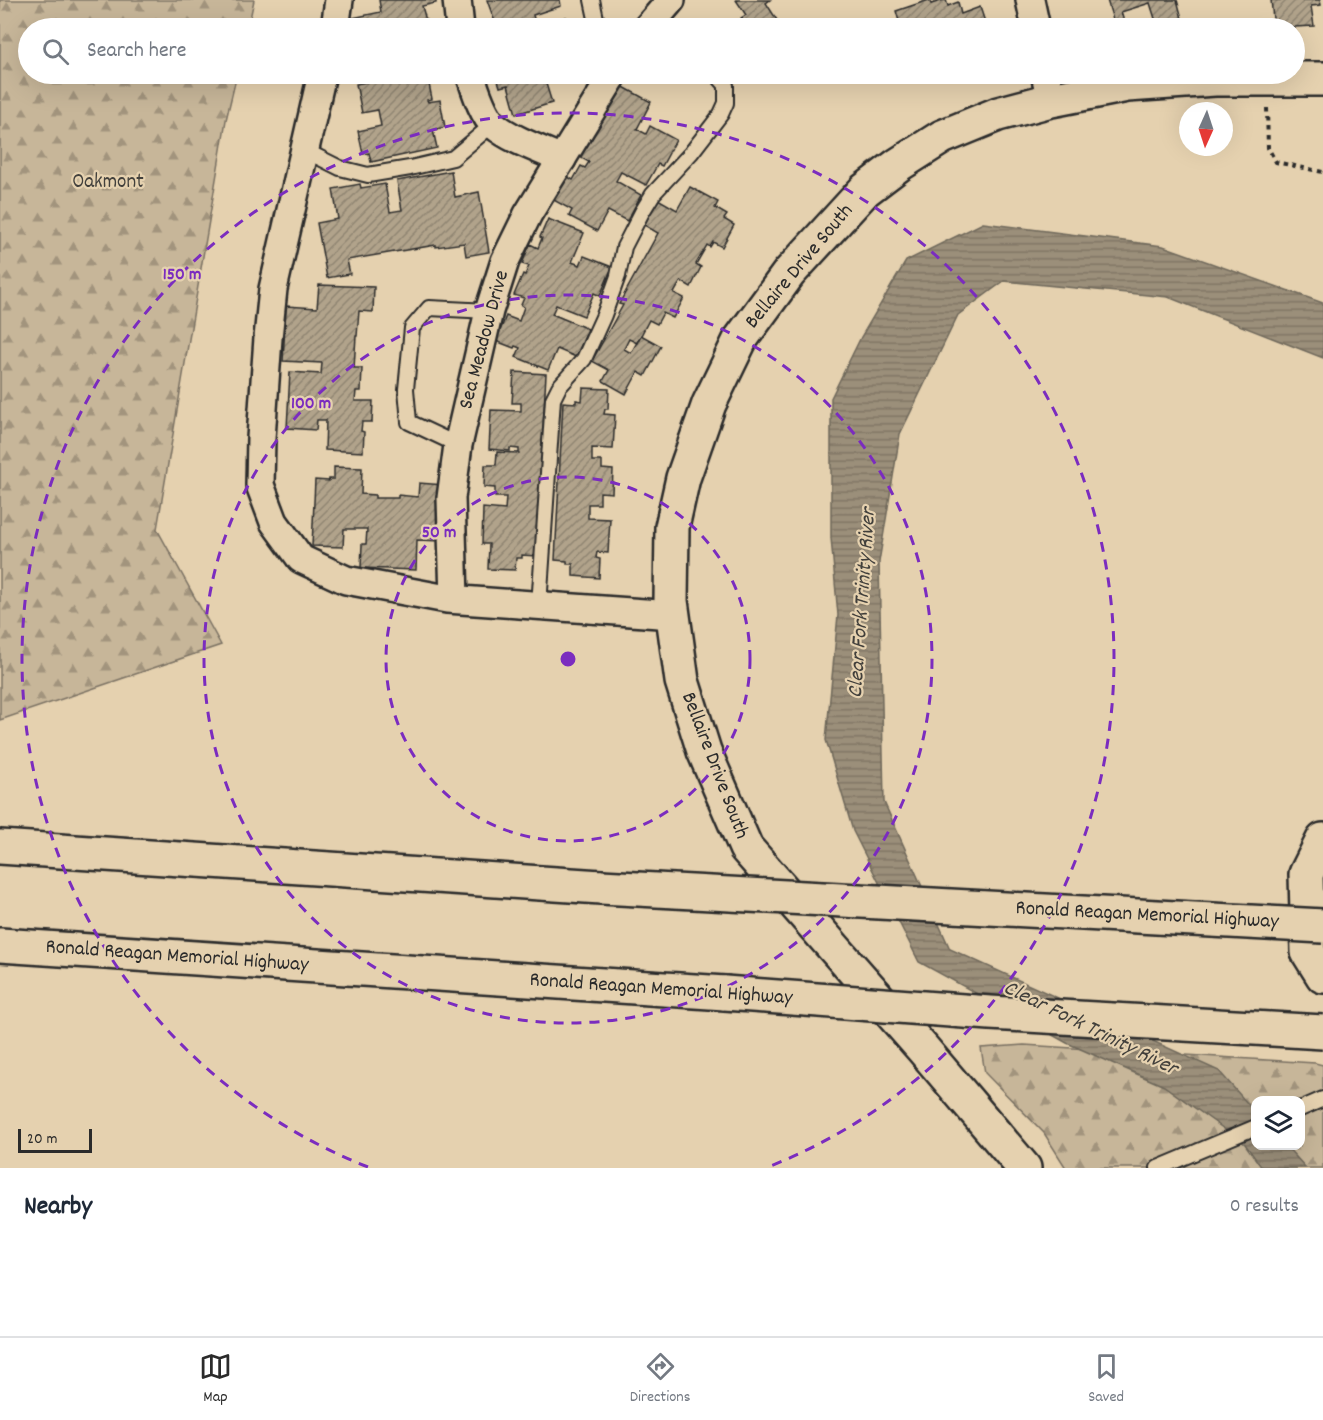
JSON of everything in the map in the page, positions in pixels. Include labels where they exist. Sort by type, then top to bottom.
[{"type":"main road","name":"Bellaire Drive South","points":[[1305,79],[1323,79]]},
{"type":"main road","name":"Bellaire Drive South","points":[[1024,1168],[746,848],[704,751],[682,681],[671,601],[672,527],[683,478],[709,404],[740,340],[789,273],[865,190],[898,165],[942,137],[998,114],[1048,87],[1142,84]]},
{"type":"main road","points":[[1323,840],[1305,874],[1308,952],[1323,976]]},
{"type":"main road","name":"Ronald Reagan Memorial Highway","points":[[0,847],[601,887],[1323,926]]},
{"type":"main road","name":"Ronald Reagan Memorial Highway","points":[[0,945],[724,993],[978,1013],[1323,1032]]},
{"type":"street","points":[[336,18],[339,0]]},
{"type":"street","points":[[457,0],[459,18]]},
{"type":"street","points":[[1030,0],[1034,18]]},
{"type":"street","points":[[320,84],[273,289],[261,438],[260,485],[274,522],[302,559],[346,580],[454,599],[673,615]]},
{"type":"street","points":[[473,84],[493,124],[562,159]]},
{"type":"street","name":"Sea Meadow Drive","points":[[454,599],[451,498],[458,445],[489,311],[505,261],[528,214],[605,84]]},
{"type":"lane","points":[[592,0],[596,18]]},
{"type":"lane","points":[[539,606],[554,399],[558,387],[584,359],[608,306],[624,247],[642,212],[653,194],[721,114],[726,104],[725,84]]},
{"type":"lane","points":[[304,150],[340,168],[368,175],[453,158],[493,124]]},
{"type":"lane","points":[[458,445],[409,422],[406,389],[412,328],[429,309],[489,311]]},
{"type":"lane","points":[[1305,1107],[1323,1100]]},
{"type":"lane","points":[[1161,1167],[1251,1130]]},
{"type":"path","points":[[1259,84],[1267,108],[1268,148],[1275,162],[1323,172]]},
{"type":"green space","name":"Oakmont","points":[[0,0],[254,0],[250,18],[18,18],[18,84],[235,84],[226,120],[157,529],[221,645],[0,720]]},
{"type":"green space","points":[[1024,1045],[1323,1065],[1323,1168],[1066,1168],[1044,1133],[985,1073],[981,1048]]},
{"type":"water","name":"Clear Fork Trinity River","points":[[983,223],[1163,246],[1323,303],[1323,358],[1168,297],[1004,281],[958,315],[900,434],[879,562],[884,802],[950,949],[1219,1071],[1251,1107],[1251,1150],[1290,1150],[1306,1168],[1262,1168],[1245,1144],[1164,1086],[1067,1043],[919,962],[853,831],[826,740],[838,615],[831,538],[831,398],[861,337],[906,261]]},
{"type":"building","points":[[379,0],[436,0],[436,3],[422,6],[425,18],[352,18],[381,12]]},
{"type":"building","points":[[487,0],[560,0],[561,6],[533,15],[534,18],[494,18]]},
{"type":"building","points":[[736,0],[770,0],[766,3],[776,18],[741,18],[746,15]]},
{"type":"building","points":[[929,0],[931,4],[946,0],[948,6],[958,2],[961,14],[980,7],[984,18],[898,18],[896,11]]},
{"type":"building","points":[[1107,0],[1177,0],[1182,18],[1155,18],[1150,3],[1121,12],[1123,18],[1112,18]]},
{"type":"building","points":[[1271,0],[1320,0],[1321,5],[1311,6],[1314,26],[1305,26],[1305,18],[1273,18]]},
{"type":"building","points":[[356,84],[429,84],[432,99],[427,100],[428,102],[440,100],[445,127],[433,130],[437,148],[371,162],[369,153],[363,154],[358,131],[381,126],[378,110],[362,113]]},
{"type":"building","points":[[499,84],[546,84],[552,103],[516,114],[508,85],[500,87]]},
{"type":"building","points":[[618,84],[651,102],[637,129],[646,134],[650,126],[676,140],[662,166],[658,164],[646,185],[621,172],[616,181],[641,195],[627,221],[608,211],[597,231],[569,216],[572,210],[550,198],[563,174],[573,180],[581,166],[585,168],[589,162],[576,155],[584,138],[589,142],[595,131],[588,128]]},
{"type":"building","points":[[451,171],[455,197],[479,192],[489,252],[466,256],[464,243],[436,247],[436,245],[347,260],[350,274],[327,278],[317,223],[338,219],[333,189],[360,184],[361,188],[385,184],[390,212],[402,210],[397,181]]},
{"type":"building","points":[[690,187],[718,202],[715,208],[727,215],[724,219],[734,225],[722,247],[713,242],[710,247],[707,245],[696,264],[701,267],[691,287],[681,281],[674,293],[684,298],[673,318],[663,313],[657,324],[649,320],[641,335],[661,346],[645,376],[638,372],[626,394],[603,381],[609,370],[592,361],[623,305],[619,304],[658,233],[644,225],[658,199],[677,210]],"holes":[[[629,339],[637,343],[631,353],[624,349]]]},
{"type":"building","points":[[548,219],[584,233],[572,262],[580,265],[584,256],[612,267],[600,296],[594,293],[584,316],[556,305],[552,314],[588,329],[576,357],[557,349],[548,370],[516,357],[520,348],[496,341],[506,316],[519,321],[524,307],[521,305],[524,298],[514,295],[529,266],[522,264],[530,244],[538,248]]},
{"type":"building","points":[[319,285],[374,287],[373,312],[359,311],[356,336],[354,368],[362,368],[361,391],[356,391],[355,401],[373,401],[372,422],[362,422],[363,452],[325,450],[326,420],[317,420],[316,430],[287,428],[290,372],[321,374],[322,363],[283,361],[286,306],[317,308]]},
{"type":"building","points":[[514,372],[546,374],[536,556],[522,555],[522,558],[516,558],[515,570],[488,569],[489,544],[482,544],[483,508],[505,510],[506,497],[495,497],[495,488],[484,487],[485,465],[496,465],[497,452],[519,453],[519,449],[510,448],[510,451],[489,449],[491,410],[521,411],[521,403],[512,403]]},
{"type":"building","points":[[583,388],[609,389],[608,409],[605,409],[604,414],[615,415],[613,449],[592,448],[592,461],[602,461],[602,469],[613,470],[612,493],[600,492],[600,504],[588,504],[588,518],[610,519],[608,553],[597,552],[596,558],[600,559],[599,578],[573,576],[573,564],[555,560],[563,402],[582,401]]},
{"type":"building","points":[[334,467],[362,468],[361,494],[375,495],[375,498],[398,498],[398,495],[418,497],[419,483],[444,485],[441,541],[417,540],[416,570],[361,568],[362,544],[366,544],[367,529],[344,529],[343,547],[312,546],[315,480],[334,479]]}]
